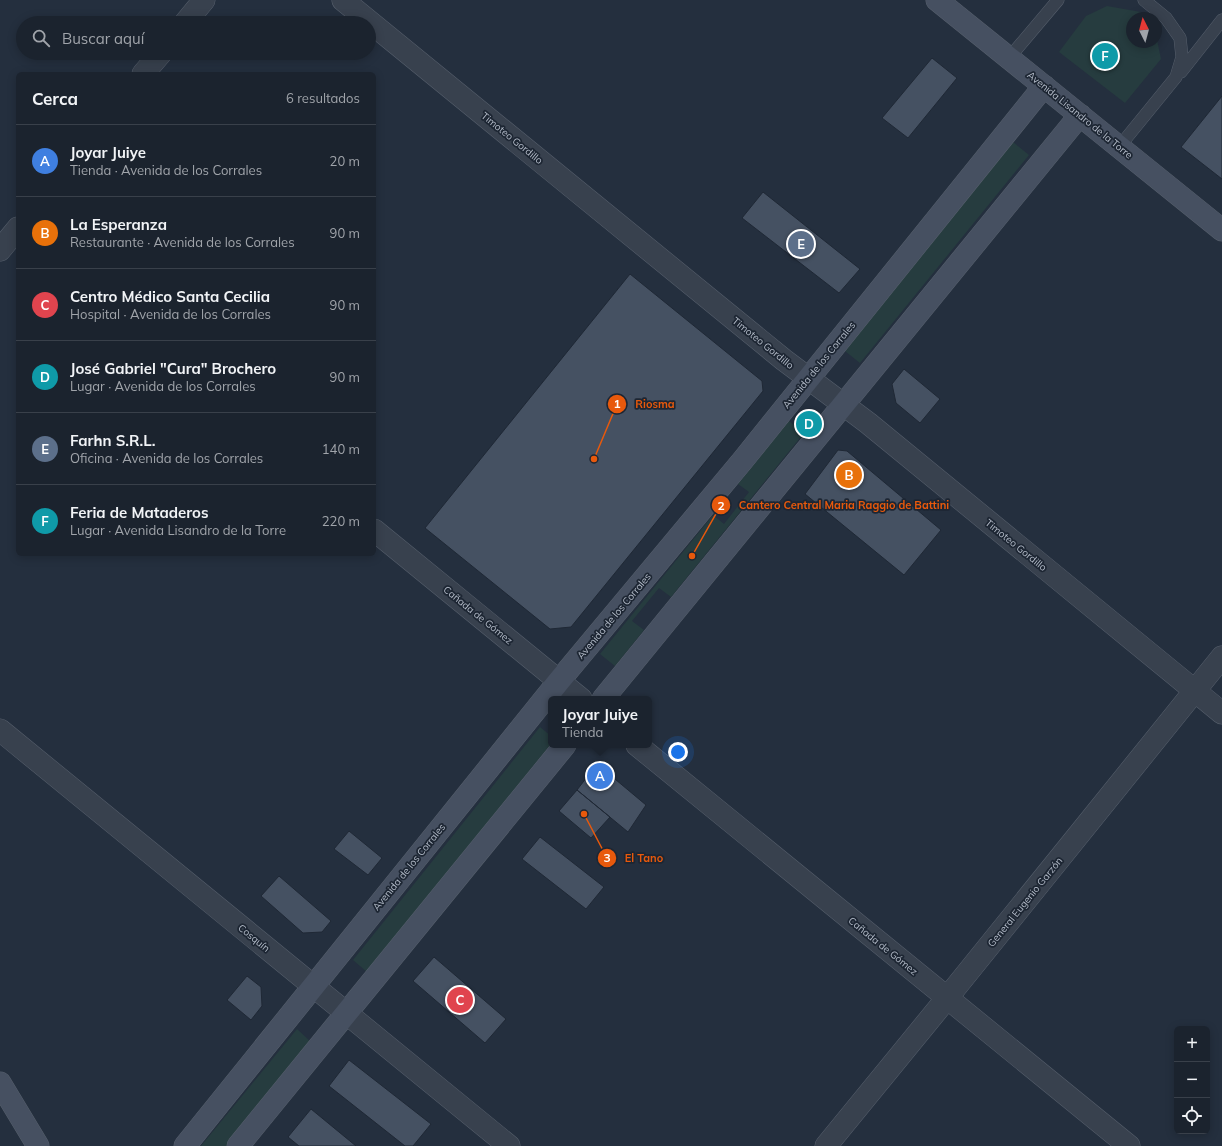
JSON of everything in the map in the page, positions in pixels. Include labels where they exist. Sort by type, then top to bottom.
[{"type":"main road","name":"Avenida Lisandro de la Torre","points":[[937,0],[1222,230]]},
{"type":"main road","name":"Avenida de los Corrales","points":[[185,1146],[559,681],[714,496],[1044,86]]},
{"type":"main road","points":[[605,696],[1080,115]]},
{"type":"main road","points":[[238,1146],[563,748]]},
{"type":"main road","points":[[0,1083],[38,1146]]},
{"type":"street","points":[[191,16],[204,0]]},
{"type":"street","name":"Timoteo Gordillo","points":[[343,0],[363,16]]},
{"type":"street","name":"Timoteo Gordillo","points":[[376,27],[778,355],[874,428],[1222,714]]},
{"type":"street","points":[[146,72],[155,60]]},
{"type":"street","name":"Cañada de Gómez","points":[[376,532],[577,696]]},
{"type":"street","name":"General Eugenio Garzón","points":[[826,1146],[1222,657]]},
{"type":"street","name":"Cosquín","points":[[0,730],[509,1146]]},
{"type":"street","name":"Cañada de Gómez","points":[[641,748],[1129,1146]]},
{"type":"lane","points":[[1009,58],[1058,0]]},
{"type":"lane","points":[[1144,0],[1166,18],[1180,38],[1182,57],[1176,77]]},
{"type":"lane","points":[[1119,147],[1222,20]]},
{"type":"green space","points":[[1107,6],[1141,12],[1126,12],[1126,48],[1159,48],[1161,59],[1125,103],[1059,52],[1086,16]]},
{"type":"green space","points":[[1013,142],[1029,155],[860,363],[845,351]]},
{"type":"green space","points":[[789,421],[804,433],[671,597],[659,588],[632,621],[644,630],[615,666],[600,654],[713,515],[724,524],[749,492],[738,484]]},
{"type":"green space","points":[[540,727],[548,734],[548,748],[367,972],[353,960]]},
{"type":"green space","points":[[297,1029],[311,1042],[226,1146],[201,1146]]},
{"type":"building","points":[[932,58],[957,78],[908,138],[882,118]]},
{"type":"building","points":[[1222,96],[1222,179],[1181,147]]},
{"type":"building","points":[[763,192],[860,269],[839,293],[742,218]]},
{"type":"building","points":[[630,274],[762,381],[763,391],[571,627],[550,629],[425,528]]},
{"type":"building","points":[[904,369],[940,399],[920,423],[896,403],[892,384]]},
{"type":"building","points":[[838,450],[847,451],[941,530],[904,575],[805,494]]},
{"type":"building","points":[[597,764],[646,805],[628,832],[577,790]]},
{"type":"building","points":[[577,790],[610,817],[591,838],[559,811]]},
{"type":"building","points":[[349,831],[382,858],[368,875],[334,849]]},
{"type":"building","points":[[540,837],[604,887],[586,909],[522,859]]},
{"type":"building","points":[[279,876],[331,921],[322,932],[303,933],[261,896]]},
{"type":"building","points":[[434,957],[506,1019],[485,1043],[413,981]]},
{"type":"building","points":[[247,976],[261,987],[262,1006],[251,1020],[227,1000]]},
{"type":"building","points":[[349,1060],[431,1124],[413,1146],[405,1146],[329,1086]]},
{"type":"building","points":[[311,1109],[356,1146],[299,1146],[288,1137]]},
{"type":"place","name":"Feria de Mataderos","points":[[1105,56]]},
{"type":"place","name":"Farhn S.R.L.","points":[[801,244]]},
{"type":"place","name":"José Gabriel \"Cura\" Brochero","points":[[809,424]]},
{"type":"place","name":"Riosma","points":[[594,459]]},
{"type":"place","name":"La Esperanza","points":[[849,475]]},
{"type":"place","name":"Cantero Central Maria Raggio de Battini","points":[[692,556]]},
{"type":"place","name":"Joyar Juiye","points":[[600,776]]},
{"type":"place","name":"El Tano","points":[[584,814]]},
{"type":"place","name":"Centro Médico Santa Cecilia","points":[[460,1000]]}]
